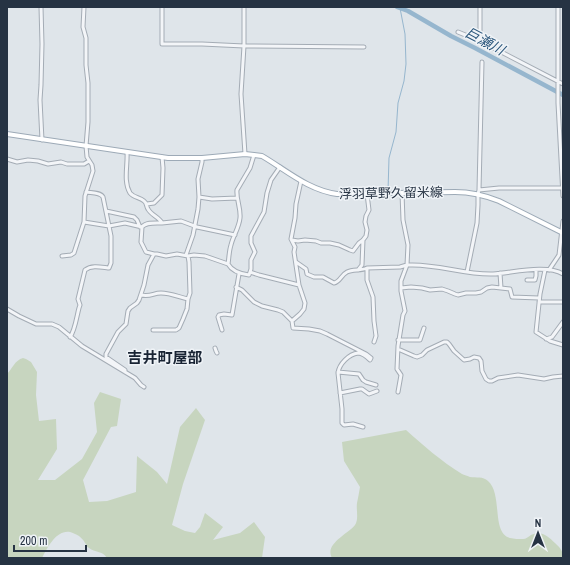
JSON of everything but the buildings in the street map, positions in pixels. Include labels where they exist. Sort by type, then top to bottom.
[{"type":"main road","name":"浮羽草野久留米線","points":[[7,134],[182,159],[245,154],[262,156],[315,189],[330,193],[367,194],[479,192],[562,233]]},
{"type":"street","points":[[41,7],[42,44],[40,100],[42,140]]},
{"type":"street","points":[[62,256],[71,255],[74,253],[84,222],[86,192],[93,171],[87,157],[86,146],[88,122],[88,83],[86,38],[83,27],[84,7]]},
{"type":"street","points":[[162,7],[162,44],[364,47]]},
{"type":"street","points":[[244,7],[244,46],[241,99],[245,154]]},
{"type":"street","points":[[480,7],[480,41]]},
{"type":"street","points":[[558,7],[558,103],[563,196]]},
{"type":"street","points":[[458,32],[480,41],[563,84]]},
{"type":"street","points":[[558,42],[563,42]]},
{"type":"street","points":[[467,272],[477,224],[482,62]]},
{"type":"street","points":[[558,103],[563,105]]},
{"type":"street","points":[[127,152],[126,178],[130,192],[133,196],[143,200],[147,204],[149,211],[162,223]]},
{"type":"street","points":[[228,264],[231,244],[240,219],[237,190],[250,168],[254,155]]},
{"type":"street","points":[[147,204],[154,203],[162,195],[162,157]]},
{"type":"street","points":[[153,330],[178,329],[187,309],[190,293],[190,281],[187,255],[195,226],[199,197],[198,179],[202,158]]},
{"type":"street","points":[[7,159],[17,162],[28,160],[38,161],[48,164],[61,162],[67,164],[84,164],[89,161]]},
{"type":"street","points":[[106,211],[134,217],[137,220],[141,227],[141,242],[146,252],[166,256],[177,254],[205,256],[228,264],[239,274],[249,275],[251,260],[255,252],[251,243],[251,236],[264,212],[271,180],[280,167]]},
{"type":"street","points":[[292,322],[304,309],[305,303],[299,285],[294,252],[295,247],[292,240],[296,204],[301,181]]},
{"type":"street","points":[[479,192],[499,188],[563,188]]},
{"type":"street","points":[[70,337],[73,333],[80,305],[78,299],[85,270],[87,268],[97,266],[109,268],[111,263],[111,236],[102,195],[86,192]]},
{"type":"street","points":[[398,392],[400,375],[397,369],[398,340],[405,311],[401,282],[407,265],[408,245],[403,220],[402,193]]},
{"type":"street","points":[[292,240],[330,243],[353,251],[359,242],[366,236],[367,230],[365,222],[369,210],[367,194]]},
{"type":"street","points":[[199,197],[212,199],[237,198]]},
{"type":"street","points":[[84,222],[109,226],[125,224],[141,227],[147,223],[181,221],[195,226],[235,235]]},
{"type":"street","points":[[549,270],[559,255],[563,221]]},
{"type":"street","points":[[358,270],[362,265],[363,240]]},
{"type":"street","points":[[125,372],[125,370],[106,357],[106,354],[118,332],[126,324],[128,311],[137,303],[141,295],[148,265],[154,254]]},
{"type":"street","points":[[296,262],[306,269],[307,274],[314,277],[323,278],[334,283],[337,283],[348,271],[363,270],[367,268],[400,267],[407,265],[430,266],[478,274],[536,270],[556,271],[563,274]]},
{"type":"street","points":[[367,268],[367,280],[373,297],[376,336],[374,342]]},
{"type":"street","points":[[527,280],[534,280],[536,270]]},
{"type":"street","points":[[545,270],[539,300],[536,332],[550,341],[563,345]]},
{"type":"street","points":[[250,272],[299,285]]},
{"type":"street","points":[[500,273],[501,288]]},
{"type":"street","points":[[222,330],[218,316],[221,314],[232,315],[239,274]]},
{"type":"street","points":[[236,287],[242,290],[254,302],[283,312],[292,322],[293,328],[320,331],[371,358],[370,360],[359,353],[350,356],[340,366],[338,372],[342,423],[344,426],[351,424],[363,427]]},
{"type":"street","points":[[401,288],[411,287],[430,290],[442,289],[458,295],[466,292],[476,293],[492,287],[510,289],[512,297],[539,300],[543,302],[563,302]]},
{"type":"street","points":[[141,295],[148,296],[163,293],[188,299]]},
{"type":"street","points":[[7,309],[36,324],[52,324],[59,327],[82,346],[135,378],[144,387]]},
{"type":"street","points":[[546,339],[552,337],[563,322]]},
{"type":"street","points":[[398,340],[420,340],[424,328]]},
{"type":"street","points":[[398,348],[417,357],[422,355],[427,350],[447,342],[464,360],[474,357],[479,358],[481,361],[482,372],[489,381],[518,375],[544,379],[563,376]]},
{"type":"street","points":[[215,348],[217,353]]},
{"type":"street","points":[[338,372],[359,374],[363,380],[376,385]]},
{"type":"street","points":[[340,394],[360,389],[369,394],[377,391]]},
{"type":"green space","points":[[23,358],[31,362],[37,372],[36,395],[39,421],[56,419],[57,449],[38,480],[55,480],[82,459],[97,432],[94,403],[100,392],[121,399],[117,426],[111,427],[83,480],[89,502],[107,501],[136,492],[137,456],[157,472],[167,484],[180,427],[196,408],[205,420],[183,484],[172,525],[185,531],[195,533],[200,527],[205,513],[223,527],[213,540],[240,533],[254,522],[265,537],[262,558],[107,558],[105,555],[89,548],[76,534],[65,532],[53,540],[42,558],[7,558],[7,374],[20,359]]},
{"type":"green space","points":[[406,430],[440,459],[462,474],[470,477],[486,479],[488,481],[495,495],[499,521],[504,535],[510,538],[523,539],[538,533],[544,534],[560,548],[563,558],[332,558],[330,553],[331,548],[356,523],[357,503],[360,487],[344,461],[342,442]]},
{"type":"waterway","name":"巨瀬川","points":[[397,7],[408,11],[451,36],[563,95]]},
{"type":"waterway","points":[[388,191],[389,158],[396,132],[398,103],[404,81],[406,64],[405,34],[400,8]]},
{"type":"district","name":"吉井町屋部","points":[[165,357]]}]
